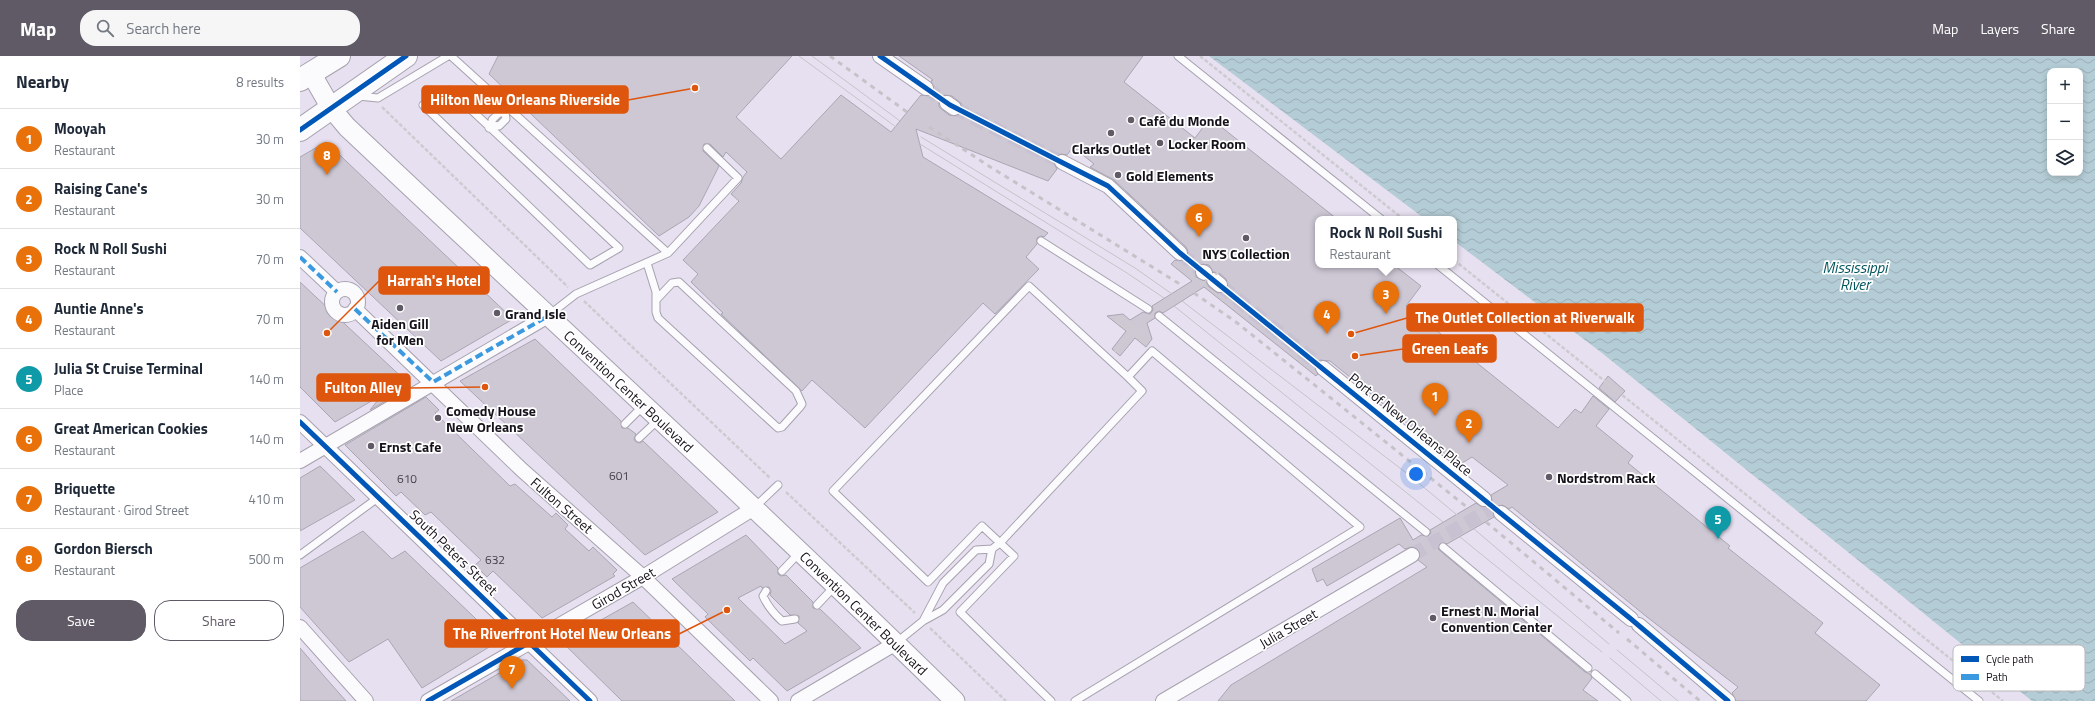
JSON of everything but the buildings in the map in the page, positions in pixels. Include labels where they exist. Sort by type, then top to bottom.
[{"type":"main road","points":[[306,77],[339,56]]},
{"type":"main road","points":[[300,130],[406,56]]},
{"type":"street","points":[[880,56],[926,88]]},
{"type":"street","name":"Convention Center Boulevard","points":[[306,77],[347,127],[659,418],[955,701]]},
{"type":"street","points":[[1062,162],[1108,186],[1180,253]]},
{"type":"street","name":"Fulton Street","points":[[300,257],[337,292],[344,289],[354,292],[358,302],[355,309],[433,382],[522,470],[643,577],[771,701]]},
{"type":"street","points":[[300,461],[548,316]]},
{"type":"street","name":"Port of New Orleans Place","points":[[1323,368],[1484,499]]},
{"type":"street","name":"South Peters Street","points":[[300,422],[590,701]]},
{"type":"street","name":"Girod Street","points":[[428,701],[643,577],[754,508]]},
{"type":"street","points":[[1501,513],[1635,622],[1728,701]]},
{"type":"street","name":"Julia Street","points":[[1163,701],[1412,555]]},
{"type":"street","points":[[300,627],[366,701]]},
{"type":"street","points":[[798,701],[896,643]]},
{"type":"lane","points":[[350,95],[378,98],[450,56],[507,111],[668,253]]},
{"type":"lane","points":[[1178,56],[1377,216]]},
{"type":"lane","points":[[450,90],[491,127],[619,248],[590,265],[423,105],[450,90]]},
{"type":"lane","points":[[491,127],[492,120],[499,113],[507,111]]},
{"type":"lane","points":[[548,316],[576,294],[668,253],[738,178],[707,148]]},
{"type":"lane","points":[[1041,241],[1148,308]]},
{"type":"lane","points":[[647,263],[657,299],[656,312],[658,318],[778,428],[782,427],[800,407],[802,404],[796,391],[678,282],[676,281],[672,283],[657,299]]},
{"type":"lane","points":[[1442,268],[1953,680]]},
{"type":"lane","points":[[896,643],[923,621],[943,610],[989,564],[992,549],[1000,542],[1142,391],[1029,286],[833,491],[928,582],[982,526],[1000,542],[1014,556],[960,612],[1051,701]]},
{"type":"lane","points":[[1159,316],[1426,532]]},
{"type":"lane","points":[[1076,701],[1360,527],[1152,351],[1128,377]]},
{"type":"lane","points":[[625,424],[644,405]]},
{"type":"lane","points":[[639,438],[659,418]]},
{"type":"lane","points":[[754,508],[778,485]]},
{"type":"lane","points":[[300,555],[379,498]]},
{"type":"lane","points":[[1443,547],[1588,668]]},
{"type":"lane","points":[[923,621],[942,583],[976,550],[992,549]]},
{"type":"lane","points":[[782,571],[800,552]]},
{"type":"lane","points":[[817,605],[835,585]]},
{"type":"lane","points":[[766,591],[763,596],[775,615],[782,621],[795,619]]},
{"type":"lane","points":[[1595,674],[1627,701]]},
{"type":"lane","points":[[1967,691],[1979,701]]},
{"type":"path","points":[[1200,56],[1399,216]]},
{"type":"path","points":[[381,106],[576,294],[1006,701]]},
{"type":"path","points":[[1457,262],[1953,661]]},
{"type":"path","points":[[1145,343],[1116,321],[1120,317],[1148,339]]},
{"type":"path","points":[[1132,327],[1138,323]]},
{"type":"path","points":[[1122,345],[1131,332]]},
{"type":"path","points":[[1991,691],[2003,701]]},
{"type":"water","name":"Mississippi River","points":[[1209,56],[2095,56],[2095,701],[2032,701],[2020,691],[2085,691],[2085,645],[1963,645],[1602,353],[1457,243],[1457,216],[1421,216]]},
{"type":"tunnel","points":[[926,88],[947,103]]},
{"type":"tunnel","points":[[954,108],[1062,162]]},
{"type":"tunnel","points":[[1180,253],[1203,272]]},
{"type":"tunnel","points":[[1220,285],[1323,368]]},
{"type":"tunnel","points":[[1412,555],[1494,507]]},
{"type":"tram line","points":[[799,56],[896,127]]},
{"type":"tram line","points":[[812,56],[900,121]]},
{"type":"tram line","points":[[921,137],[1135,268],[1172,294]]},
{"type":"tram line","points":[[920,144],[1127,273],[1164,298]]},
{"type":"tram line","points":[[1182,301],[1409,475],[1457,515]]},
{"type":"tram line","points":[[1174,306],[1443,522]]},
{"type":"tram line","points":[[1474,529],[1609,644]]},
{"type":"tram line","points":[[1460,537],[1602,652]]},
{"type":"tram line","points":[[1617,650],[1678,701]]},
{"type":"tram line","points":[[1610,658],[1661,701]]},
{"type":"railway","points":[[830,56],[907,112]]},
{"type":"railway","points":[[929,127],[992,168],[1183,286]]},
{"type":"railway","points":[[1194,293],[1236,322],[1468,508]]},
{"type":"railway","points":[[1486,522],[1619,633]]},
{"type":"railway","points":[[1627,639],[1700,701]]},
{"type":"marked path","points":[[300,257],[337,292]]},
{"type":"marked path","points":[[355,309],[433,382],[548,316]]},
{"type":"cycle path","points":[[300,130],[406,56]]},
{"type":"cycle path","points":[[880,56],[950,105],[1108,186],[1180,253],[1631,619],[1728,701]]},
{"type":"cycle path","points":[[300,422],[590,701]]},
{"type":"cycle path","points":[[428,701],[530,642]]},
{"type":"place","name":"Hilton New Orleans Riverside","points":[[695,88]]},
{"type":"place","name":"Café du Monde","points":[[1131,120]]},
{"type":"place","name":"Clarks Outlet","points":[[1111,133]]},
{"type":"place","name":"Locker Room","points":[[1160,143]]},
{"type":"place","name":"Gordon Biersch","points":[[327,175]]},
{"type":"place","name":"Gold Elements","points":[[1118,175]]},
{"type":"place","name":"Great American Cookies","points":[[1199,237]]},
{"type":"place","name":"NYS Collection","points":[[1246,238]]},
{"type":"place","name":"Aiden Gill for Men","points":[[400,308]]},
{"type":"place","name":"Grand Isle","points":[[497,313]]},
{"type":"place","name":"Rock N Roll Sushi","points":[[1386,314]]},
{"type":"place","name":"Harrah's Hotel","points":[[327,333]]},
{"type":"place","name":"Auntie Anne's","points":[[1327,334]]},
{"type":"place","name":"The Outlet Collection at Riverwalk","points":[[1351,334]]},
{"type":"place","name":"Green Leafs","points":[[1355,356]]},
{"type":"place","name":"Fulton Alley","points":[[485,387]]},
{"type":"place","name":"Mooyah","points":[[1435,416]]},
{"type":"place","name":"Comedy House New Orleans","points":[[438,418]]},
{"type":"place","name":"Raising Cane's","points":[[1469,443]]},
{"type":"place","name":"Ernst Cafe","points":[[371,446]]},
{"type":"place","name":"Nordstrom Rack","points":[[1549,477]]},
{"type":"place","name":"Julia St Cruise Terminal","points":[[1718,539]]},
{"type":"place","name":"The Riverfront Hotel New Orleans","points":[[727,610]]},
{"type":"place","name":"Ernest N. Morial Convention Center","points":[[1433,618]]},
{"type":"place","name":"Briquette","points":[[512,689]]}]
